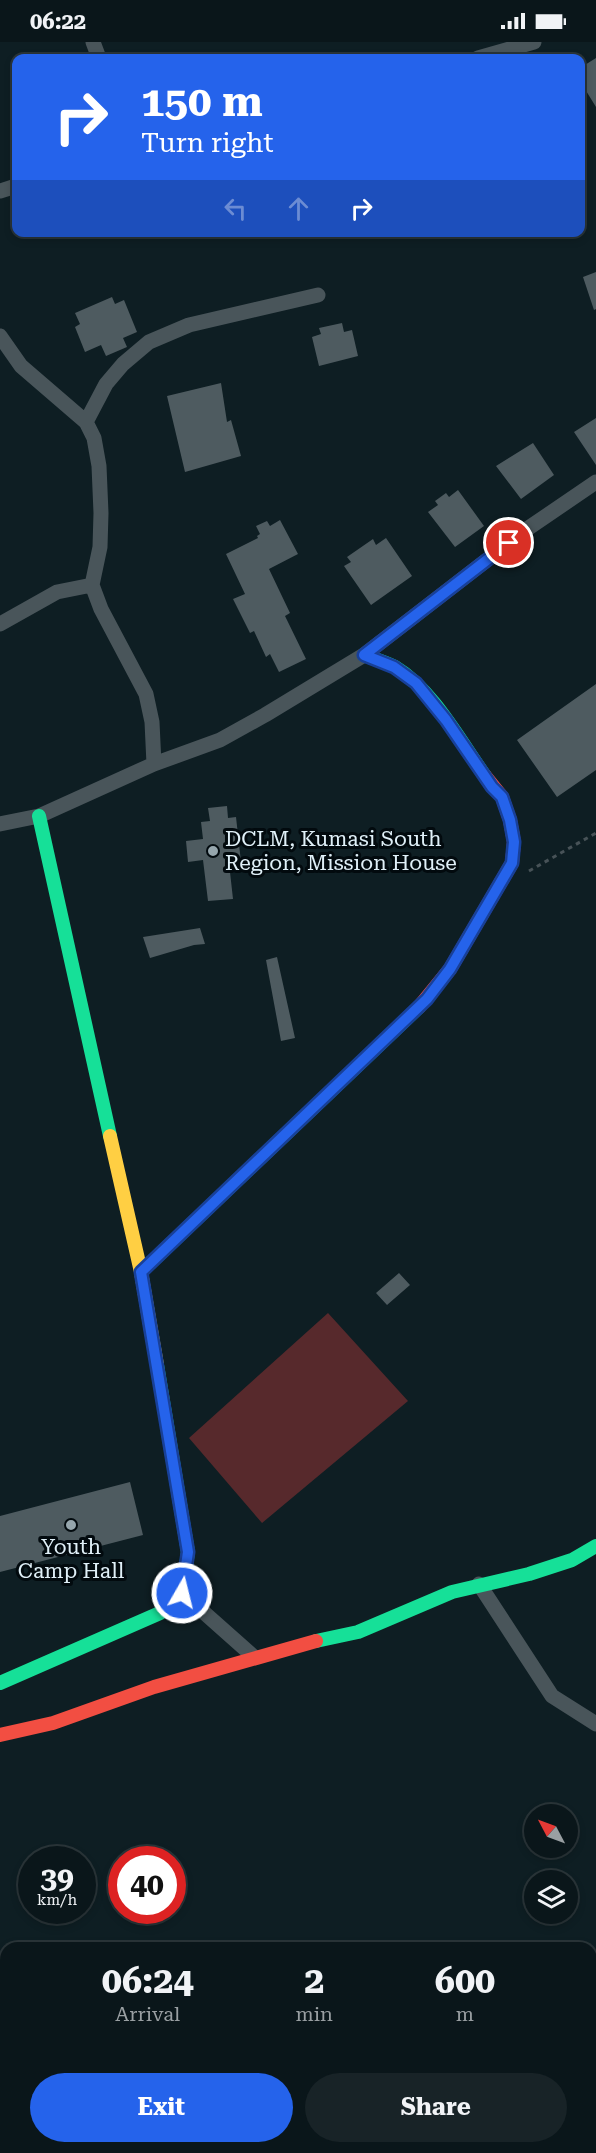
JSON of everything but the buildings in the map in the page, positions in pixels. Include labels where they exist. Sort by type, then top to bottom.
[{"type":"street","points":[[492,54],[534,42]]},
{"type":"street","points":[[86,422],[106,384],[123,364],[149,342],[189,325],[318,295]]},
{"type":"street","points":[[0,336],[21,366],[86,422],[94,438],[99,466],[101,513],[100,547],[92,585],[101,609],[146,694],[152,722],[154,764]]},
{"type":"street","points":[[0,824],[39,816],[154,764],[220,740],[364,655],[527,529],[596,482]]},
{"type":"street","points":[[0,624],[57,592],[92,585]]},
{"type":"street","points":[[141,1272],[427,999],[450,969],[512,863],[514,842],[510,820],[502,797],[492,787],[446,720],[416,683],[394,667],[364,655]]},
{"type":"street","points":[[0,1683],[160,1613],[182,1593],[188,1552],[141,1272],[39,816]]},
{"type":"street","points":[[0,1735],[53,1723],[154,1687],[226,1668],[295,1645],[358,1632],[452,1592],[529,1574],[572,1560],[596,1546]]},
{"type":"street","points":[[479,1584],[552,1696],[596,1725]]},
{"type":"street","points":[[182,1593],[254,1657]]},
{"type":"path","points":[[501,885],[596,833]]},
{"type":"shaded area","points":[[328,1313],[408,1401],[262,1523],[189,1438]]},
{"type":"traffic: fast","points":[[364,655],[395,667],[421,688],[485,776]]},
{"type":"traffic: fast","points":[[39,816],[110,1136]]},
{"type":"traffic: fast","points":[[141,1272],[419,1007]]},
{"type":"traffic: fast","points":[[0,1683],[160,1613],[182,1593],[188,1552],[157,1365]]},
{"type":"traffic: fast","points":[[316,1641],[358,1632],[452,1592],[529,1574],[572,1560],[596,1546]]},
{"type":"traffic: slow","points":[[110,1136],[141,1272],[157,1365]]},
{"type":"traffic: jam","points":[[419,1007],[450,969],[512,863],[514,842],[510,820],[502,797],[485,776]]},
{"type":"traffic: jam","points":[[0,1735],[53,1723],[154,1687],[316,1641]]},
{"type":"place","name":"DCLM, Kumasi South Region, Mission House","points":[[213,851]]},
{"type":"place","name":"Youth Camp Hall","points":[[71,1525]]},
{"type":"route","points":[[182,1593],[188,1552],[141,1272],[427,999],[450,969],[501,885],[512,863],[514,842],[510,820],[502,797],[492,787],[446,720],[416,683],[394,667],[364,655],[509,543]]}]
